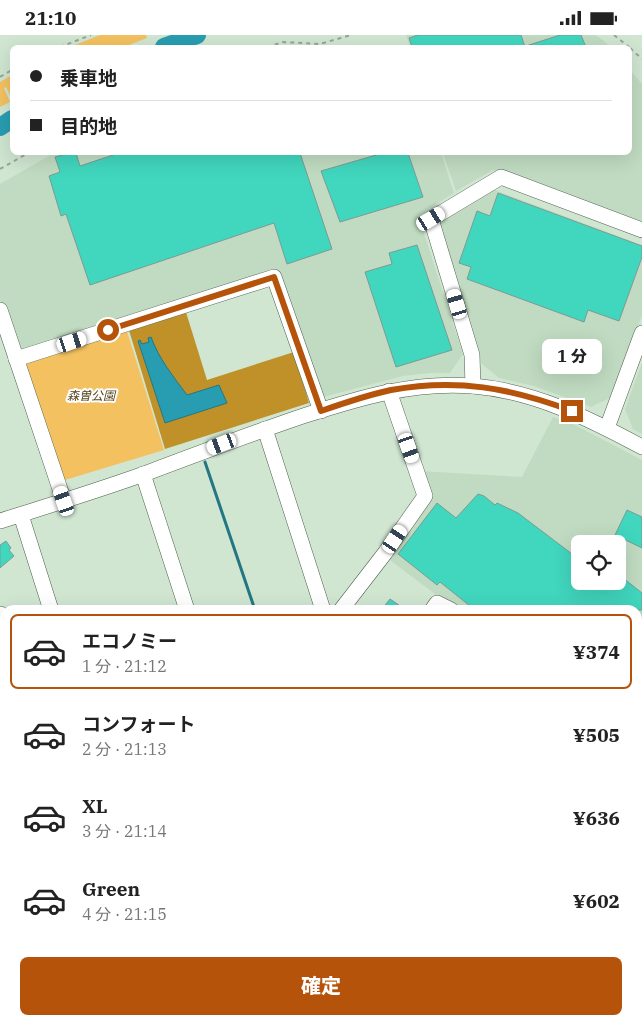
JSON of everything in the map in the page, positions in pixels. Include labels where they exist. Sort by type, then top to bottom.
[{"type":"street","points":[[473,386],[472,355],[431,219],[501,177],[642,230]]},
{"type":"street","points":[[16,359],[274,277],[321,411]]},
{"type":"street","points":[[0,310],[64,501]]},
{"type":"street","points":[[607,428],[642,333]]},
{"type":"street","points":[[0,521],[143,474],[264,429],[390,391],[416,386],[473,386],[528,396],[572,411],[642,447]]},
{"type":"street","points":[[345,605],[385,553],[425,496],[390,391]]},
{"type":"street","points":[[264,429],[320,605]]},
{"type":"street","points":[[143,474],[185,605]]},
{"type":"street","points":[[21,515],[49,605]]},
{"type":"path","points":[[65,45],[91,35]]},
{"type":"path","points":[[273,45],[283,42],[320,45],[351,35]]},
{"type":"path","points":[[614,35],[626,45]]},
{"type":"path","points":[[632,51],[642,59]]},
{"type":"path","points":[[0,169],[24,155]]},
{"type":"shaded area","points":[[406,35],[595,35],[608,45],[409,45]]},
{"type":"shaded area","points":[[632,72],[642,84],[642,223],[493,170],[456,191],[444,155],[632,155]]},
{"type":"shaded area","points":[[51,155],[442,155],[454,193],[418,215],[463,354],[450,373],[403,376],[323,397],[299,340],[276,269],[21,352],[16,351],[0,299],[0,184]]},
{"type":"shaded area","points":[[492,189],[642,245],[642,315],[612,397],[591,407],[534,386],[499,378],[482,364],[439,233],[439,225],[445,217]]},
{"type":"shaded area","points":[[185,309],[207,380],[294,352],[309,403],[165,449],[128,327]]},
{"type":"shaded area","points":[[642,363],[642,434],[633,429],[625,409]]},
{"type":"shaded area","points":[[553,417],[571,423],[642,460],[642,605],[449,605],[386,557],[434,494],[430,491],[420,471],[522,477]]},
{"type":"green space","points":[[100,35],[146,35],[147,38],[129,45],[75,45]]},
{"type":"green space","points":[[10,76],[10,95],[6,87],[4,88],[10,102],[0,107],[0,82]]},
{"type":"green space","name":"森曽公園","points":[[126,328],[164,450],[65,480],[25,366],[27,362]]},
{"type":"water","points":[[151,337],[162,360],[187,395],[219,385],[227,403],[165,423],[138,341],[140,340],[142,344],[149,342],[148,338]]},
{"type":"building","points":[[418,35],[521,35],[524,45],[411,45],[409,38]]},
{"type":"building","points":[[560,35],[581,35],[585,45],[529,45]]},
{"type":"building","points":[[77,155],[80,166],[113,155],[301,155],[332,249],[287,264],[274,223],[90,285],[66,214],[61,216],[49,176],[60,172],[55,157]]},
{"type":"building","points":[[376,155],[409,155],[423,197],[340,222],[321,171]]},
{"type":"building","points":[[498,193],[642,246],[642,257],[619,321],[588,310],[584,322],[467,279],[471,267],[459,263],[477,211],[490,216]]},
{"type":"building","points":[[417,245],[452,350],[396,367],[365,272],[392,264],[389,253]]},
{"type":"building","points":[[478,494],[484,496],[495,505],[497,503],[518,513],[571,553],[571,590],[626,590],[626,580],[642,593],[642,605],[469,605],[440,582],[437,585],[398,554],[437,503],[456,518]]},
{"type":"building","points":[[627,510],[642,517],[642,548],[626,540],[626,535],[615,535]]},
{"type":"building","points":[[6,541],[11,548],[9,550],[14,556],[0,568],[0,545]]},
{"type":"building","points":[[390,599],[399,605],[385,605]]},
{"type":"waterway","points":[[170,45],[197,35]]},
{"type":"waterway","points":[[0,127],[10,120]]},
{"type":"waterway","points":[[205,462],[253,605]]},
{"type":"route","points":[[108,330],[274,277],[321,411],[390,391],[416,386],[445,385],[503,390],[552,403],[572,411]]}]
